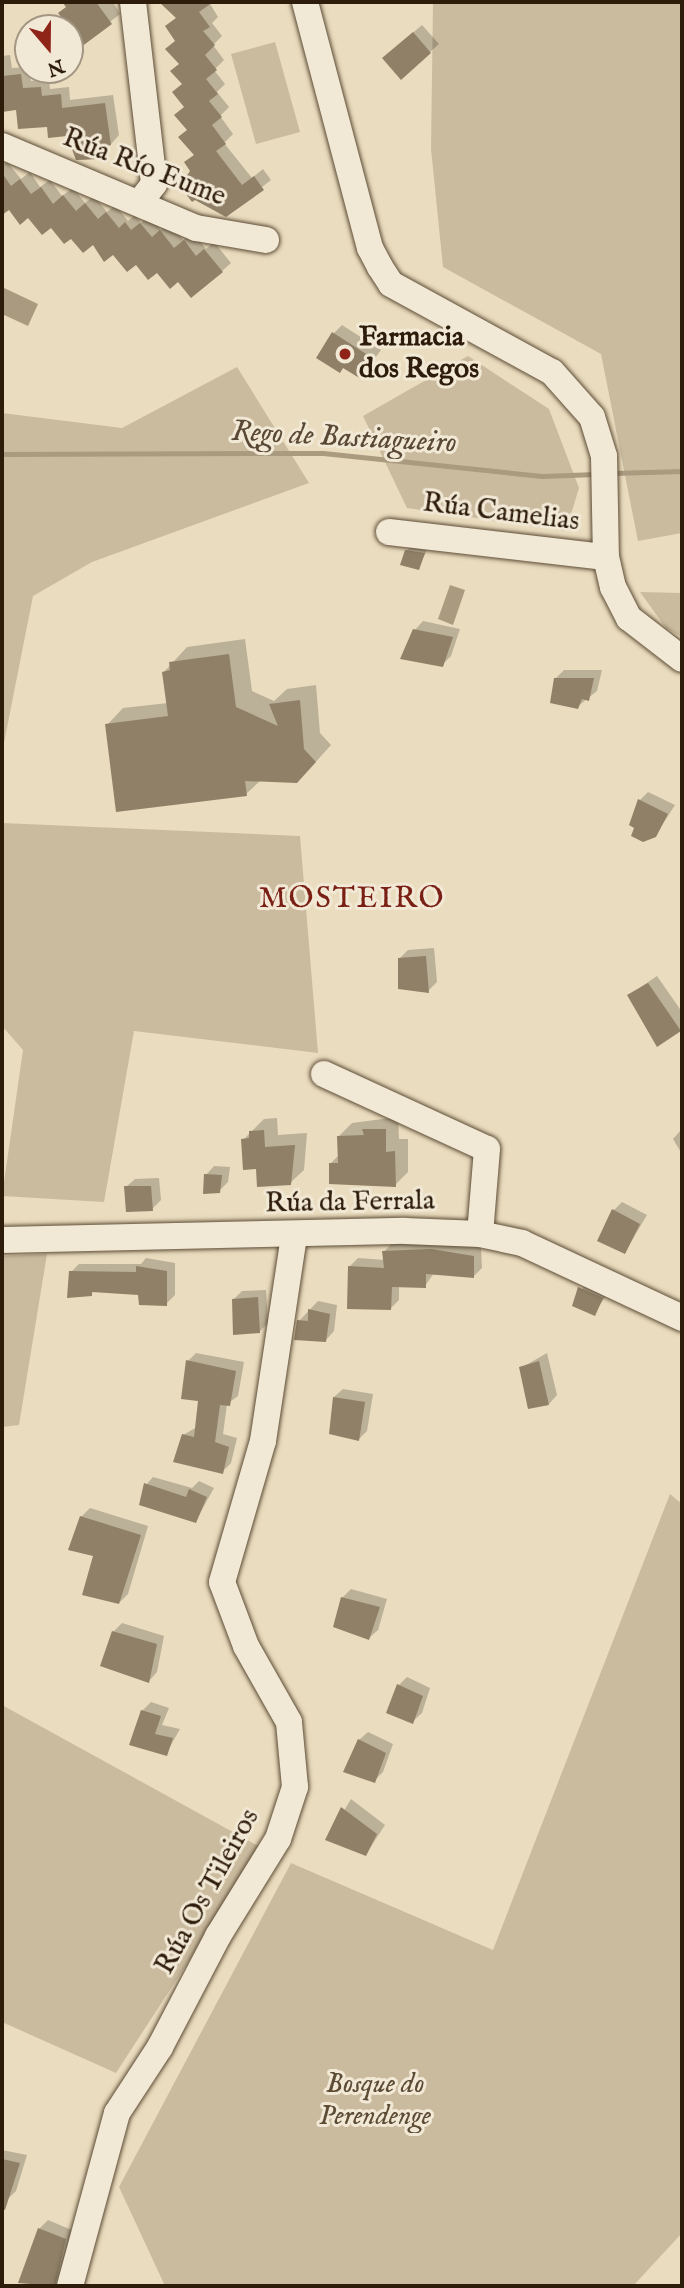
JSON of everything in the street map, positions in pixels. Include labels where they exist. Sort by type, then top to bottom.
[{"type":"street","points":[[133,2],[154,184],[139,203]]},
{"type":"street","points":[[305,2],[370,248],[380,267],[391,284],[552,372],[592,417],[604,456],[606,557],[629,618],[682,659]]},
{"type":"street","name":"Rúa Río Eume","points":[[2,146],[196,229],[266,240]]},
{"type":"street","name":"Rúa Camelias","points":[[389,532],[606,557]]},
{"type":"street","points":[[324,1074],[487,1149],[480,1234]]},
{"type":"street","name":"Rúa da Ferrala","points":[[2,1240],[480,1234],[522,1243],[682,1318]]},
{"type":"street","name":"Rúa Os Tileiros","points":[[70,2286],[117,2113],[160,2047],[218,1936],[278,1839],[295,1787],[289,1722],[246,1646],[222,1582],[263,1441],[294,1235]]},
{"type":"green space","points":[[433,2],[682,2],[682,533],[638,541],[601,354],[443,267],[431,149]]},
{"type":"green space","points":[[275,42],[300,132],[256,144],[231,54]]},
{"type":"green space","points":[[468,356],[549,409],[579,488],[566,531],[407,508],[363,416]]},
{"type":"green space","points":[[237,367],[309,483],[92,562],[33,596],[2,753],[2,413],[122,428]]},
{"type":"green space","points":[[640,592],[682,593],[682,637],[666,628]]},
{"type":"green space","points":[[2,823],[300,836],[318,1053],[134,1031],[104,1202],[2,1196],[23,1050],[2,1026]]},
{"type":"green space","points":[[47,1254],[19,1425],[2,1427],[2,1256]]},
{"type":"green space","name":"Bosque do Perendenge","points":[[670,1494],[682,1504],[682,2233],[633,2286],[165,2286],[119,2187],[291,1863],[493,1950]]},
{"type":"green space","points":[[2,1705],[262,1848],[116,2073],[2,2022]]},
{"type":"shaded area","points":[[2,287],[38,304],[28,326],[2,314]]},
{"type":"shaded area","points":[[450,585],[465,590],[453,625],[438,619]]},
{"type":"building","points":[[62,2],[96,2],[112,24],[84,45],[84,14],[59,14],[66,7]]},
{"type":"building","points":[[159,2],[213,2],[199,12],[210,27],[203,31],[215,45],[205,55],[217,70],[206,79],[218,94],[209,101],[222,117],[212,125],[226,144],[216,151],[242,185],[254,176],[264,190],[226,217],[195,200],[192,202],[180,186],[190,171],[184,162],[194,155],[178,137],[187,130],[174,115],[184,107],[172,92],[182,84],[170,71],[179,64],[165,49],[175,41],[165,26],[176,18]]},
{"type":"building","points":[[413,32],[431,53],[401,80],[382,58]]},
{"type":"building","points":[[14,75],[14,84],[22,84],[23,88],[41,87],[42,96],[61,94],[62,108],[105,103],[111,145],[98,147],[100,159],[76,160],[67,136],[48,138],[47,127],[18,129],[16,110],[2,112],[2,76]]},
{"type":"building","points":[[2,173],[11,186],[20,179],[31,194],[41,187],[53,204],[63,195],[76,211],[85,203],[98,219],[106,212],[119,228],[125,222],[131,230],[140,223],[152,237],[160,230],[174,248],[184,240],[196,256],[204,249],[223,272],[191,298],[178,282],[170,289],[157,273],[148,280],[136,265],[127,272],[113,255],[104,262],[93,245],[83,253],[71,239],[64,244],[51,228],[42,235],[28,218],[20,225],[9,210],[2,215]]},
{"type":"building","points":[[332,332],[374,359],[361,379],[343,368],[340,373],[316,358]]},
{"type":"building","points":[[405,550],[425,553],[419,570],[400,565]]},
{"type":"building","points":[[413,629],[453,637],[443,667],[400,659]]},
{"type":"building","points":[[229,654],[236,707],[278,726],[269,704],[300,700],[304,749],[316,762],[297,783],[245,781],[247,796],[116,812],[105,724],[168,716],[162,672],[170,670],[169,662]]},
{"type":"building","points":[[554,678],[594,678],[589,701],[582,699],[578,709],[550,703]]},
{"type":"building","points":[[638,799],[668,814],[656,837],[643,842],[631,836],[634,828],[629,825]]},
{"type":"building","points":[[426,956],[429,993],[398,989],[398,958]]},
{"type":"building","points":[[648,983],[681,1031],[657,1047],[627,995]]},
{"type":"building","points":[[362,1129],[386,1129],[386,1152],[395,1151],[396,1187],[329,1184],[329,1163],[338,1163],[337,1136],[364,1135]]},
{"type":"building","points":[[264,1130],[265,1147],[295,1145],[291,1185],[257,1187],[256,1169],[243,1170],[241,1139],[249,1138],[249,1131]]},
{"type":"building","points":[[204,1174],[222,1175],[220,1193],[203,1194]]},
{"type":"building","points":[[124,1186],[151,1186],[153,1211],[126,1212]]},
{"type":"building","points":[[612,1209],[640,1224],[625,1254],[597,1241]]},
{"type":"building","points":[[431,1249],[474,1256],[474,1278],[426,1274],[426,1288],[392,1287],[391,1310],[347,1309],[348,1266],[384,1268],[382,1251]]},
{"type":"building","points":[[136,1266],[167,1271],[167,1306],[139,1305],[138,1295],[92,1292],[92,1296],[67,1298],[69,1271],[136,1272]]},
{"type":"building","points":[[578,1287],[603,1298],[595,1316],[572,1306]]},
{"type":"building","points":[[258,1297],[260,1333],[233,1335],[232,1299]]},
{"type":"building","points":[[308,1309],[330,1314],[326,1342],[294,1340],[297,1320],[308,1321]]},
{"type":"building","points":[[186,1360],[236,1371],[230,1406],[220,1405],[215,1442],[229,1447],[223,1474],[173,1462],[182,1434],[194,1437],[198,1401],[181,1399]]},
{"type":"building","points":[[539,1361],[549,1405],[528,1409],[519,1367]]},
{"type":"building","points":[[333,1397],[365,1402],[359,1441],[329,1434]]},
{"type":"building","points":[[144,1483],[186,1497],[189,1489],[207,1497],[196,1523],[139,1505]]},
{"type":"building","points":[[80,1516],[141,1535],[119,1604],[82,1595],[93,1556],[68,1550]]},
{"type":"building","points":[[341,1597],[380,1607],[369,1640],[333,1627]]},
{"type":"building","points":[[112,1631],[157,1644],[149,1683],[100,1666]]},
{"type":"building","points":[[397,1684],[423,1696],[413,1724],[386,1713]]},
{"type":"building","points":[[141,1710],[161,1716],[155,1734],[173,1738],[167,1756],[129,1745]]},
{"type":"building","points":[[358,1739],[386,1753],[375,1783],[343,1772]]},
{"type":"building","points":[[341,1807],[377,1834],[366,1856],[325,1840]]},
{"type":"building","points":[[2,2159],[20,2163],[5,2210],[2,2209]]},
{"type":"building","points":[[38,2228],[66,2239],[55,2286],[18,2283]]},
{"type":"waterway","name":"Rego de Bastiagueiro","points":[[2,454],[323,453],[542,476],[596,474]]},
{"type":"waterway","name":"Rego de Bastiagueiro","points":[[613,473],[682,471]]},
{"type":"place","name":"Farmacia dos Regos","points":[[345,354]]},
{"type":"district","name":"MOSTEIRO","points":[[352,899]]}]
